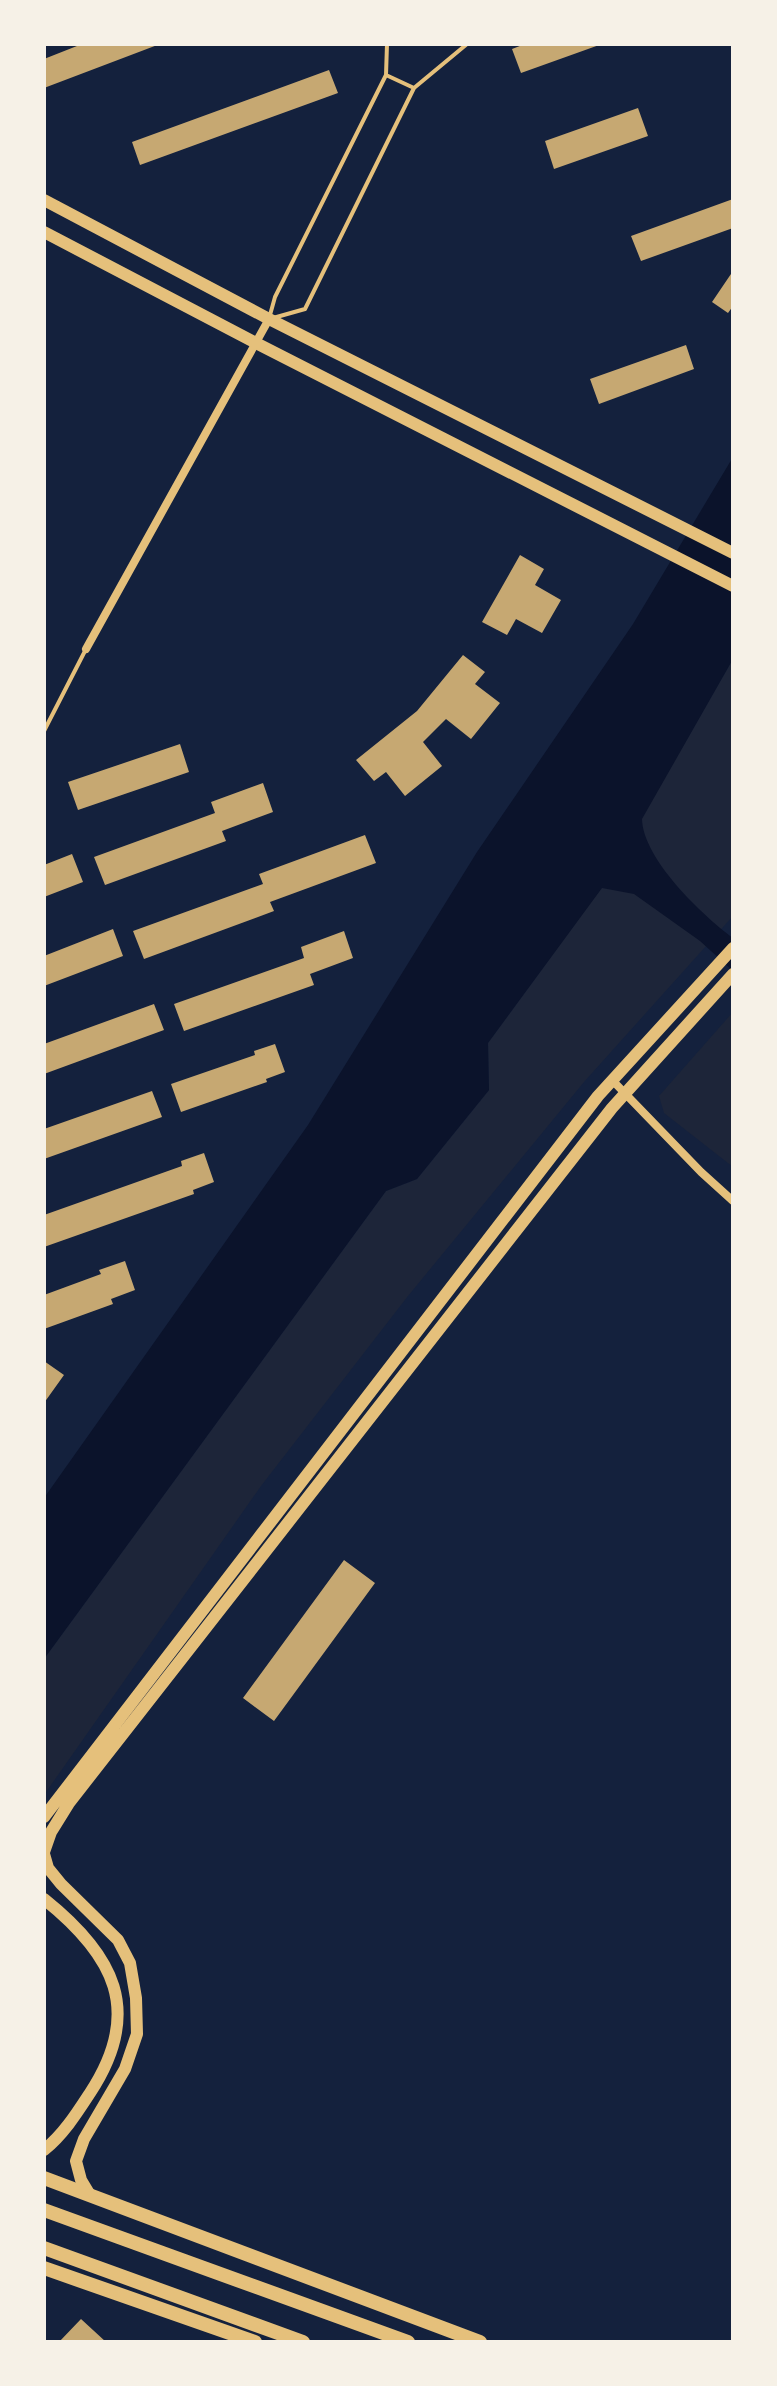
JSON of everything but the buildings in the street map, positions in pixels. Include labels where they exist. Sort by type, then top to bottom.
[{"type":"main road","points":[[44,200],[269,319],[733,553]]},
{"type":"main road","points":[[44,232],[733,586]]},
{"type":"main road","points":[[44,1817],[588,1109],[733,948]]},
{"type":"main road","points":[[90,2195],[81,2180],[76,2161],[84,2139],[125,2069],[137,2034],[136,1998],[130,1963],[118,1940],[48,1868],[44,1853],[51,1832],[69,1803],[625,1094],[733,974]]},
{"type":"main road","points":[[44,1899],[102,1956],[115,1987],[119,2019],[113,2049],[99,2080],[54,2142],[44,2150]]},
{"type":"main road","points":[[44,2178],[480,2342]]},
{"type":"main road","points":[[44,2210],[408,2342]]},
{"type":"main road","points":[[44,2248],[303,2342]]},
{"type":"main road","points":[[44,2268],[255,2342]]},
{"type":"street","points":[[86,649],[269,319]]},
{"type":"street","points":[[613,1081],[733,1201]]},
{"type":"lane","points":[[269,319],[275,297],[386,75],[387,44]]},
{"type":"lane","points":[[269,319],[305,309],[414,88],[467,44]]},
{"type":"lane","points":[[386,75],[414,88]]},
{"type":"lane","points":[[44,731],[86,649]]},
{"type":"shaded area","points":[[733,457],[733,659],[642,819],[652,851],[676,885],[733,938],[733,971],[700,941],[634,894],[602,888],[488,1043],[489,1090],[417,1179],[386,1191],[44,1659],[44,1498],[308,1125],[477,852],[633,624]]},
{"type":"shaded area","points":[[733,659],[733,916],[584,1082],[408,1296],[261,1486],[44,1795],[44,1659],[386,1191],[417,1179],[489,1090],[488,1043],[602,887]]},
{"type":"shaded area","points":[[733,1012],[733,1167],[664,1113],[659,1096]]}]
